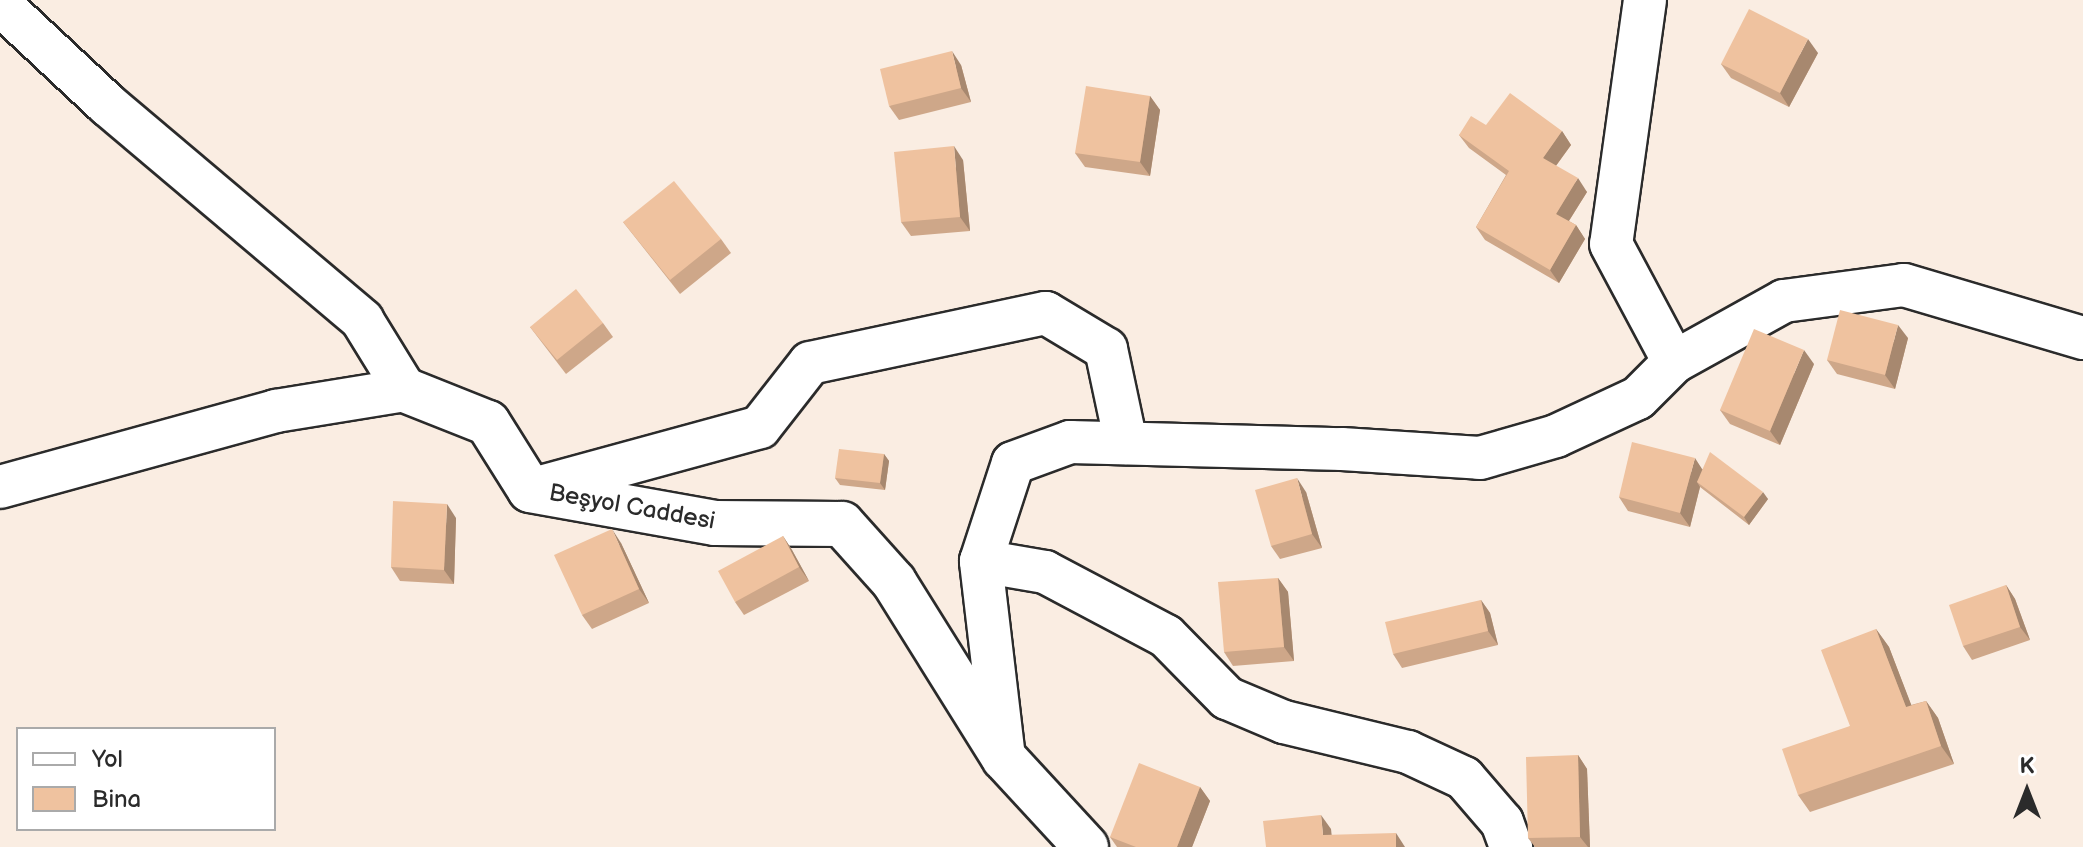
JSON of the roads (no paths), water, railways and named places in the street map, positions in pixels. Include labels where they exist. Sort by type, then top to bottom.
[{"type":"street","points":[[1645,0],[1611,244],[1674,362]]},
{"type":"street","points":[[0,4],[108,105],[362,320],[405,390],[276,411],[0,487]]},
{"type":"street","points":[[1004,758],[981,561],[1013,463],[1070,442],[1342,449],[1480,458],[1556,436],[1638,398],[1674,362],[1784,301],[1904,285],[2083,338]]},
{"type":"street","points":[[530,490],[760,427],[810,363],[1046,313],[1106,349],[1126,443]]},
{"type":"street","name":"Beşyol Caddesi","points":[[405,390],[488,423],[530,490],[715,523],[842,524],[894,582],[1004,758],[1086,847]]},
{"type":"street","points":[[981,561],[1045,572],[1166,636],[1227,698],[1284,722],[1408,752],[1464,778],[1502,822],[1511,847]]}]
